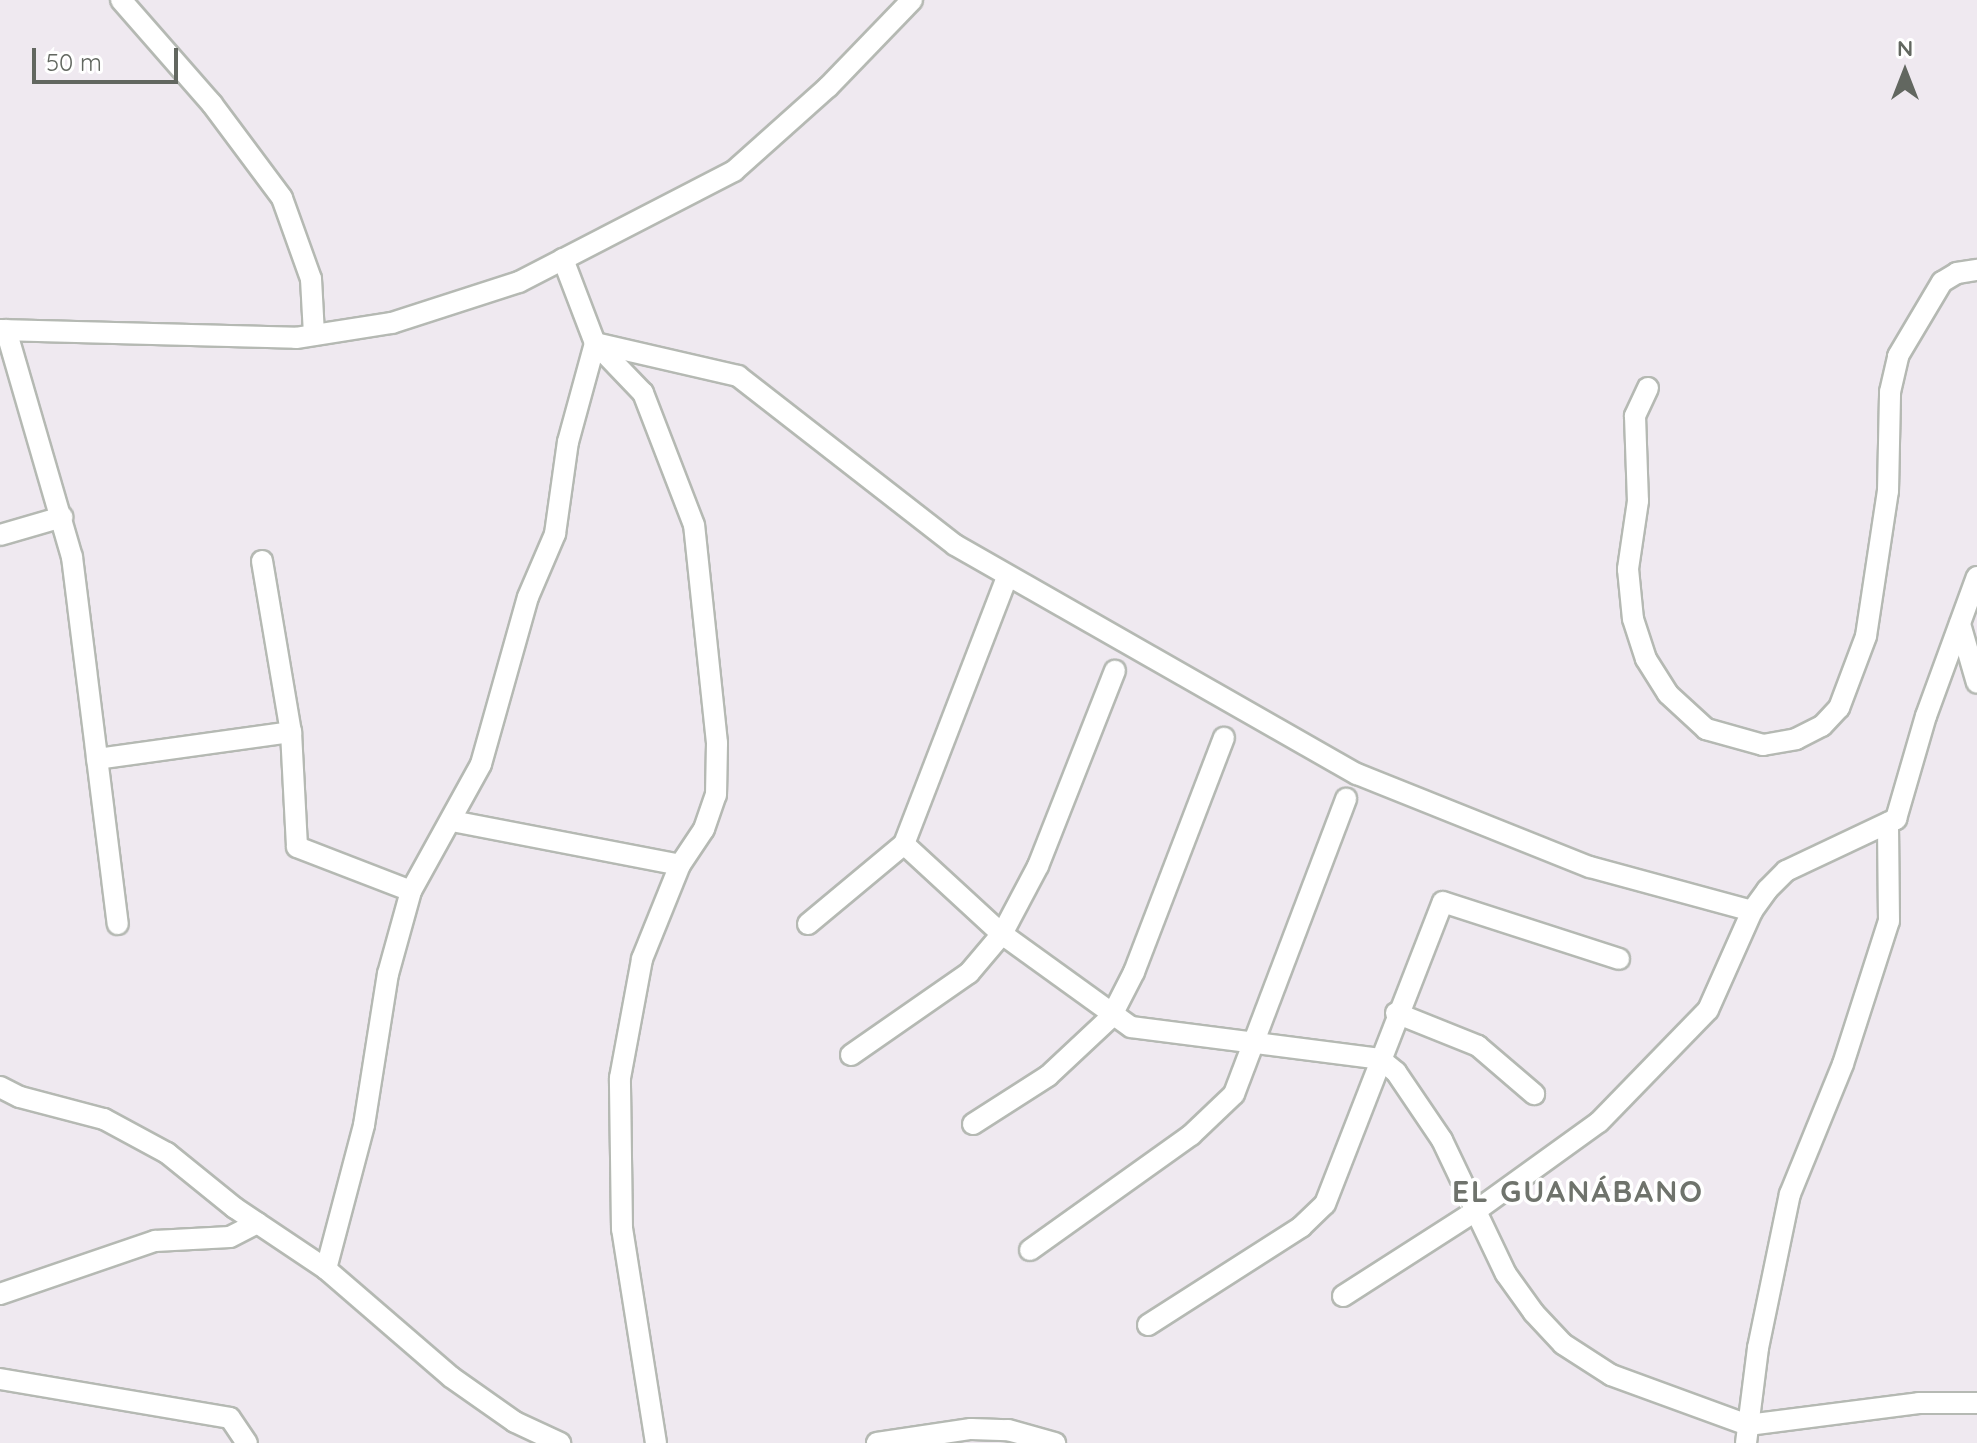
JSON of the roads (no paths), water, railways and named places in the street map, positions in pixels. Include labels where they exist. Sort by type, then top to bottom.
[{"type":"street","points":[[121,0],[212,104],[282,198],[311,279],[314,335]]},
{"type":"street","points":[[118,924],[72,557],[3,330],[314,335],[392,323],[519,282],[734,171],[828,87],[912,0]]},
{"type":"street","points":[[563,259],[595,343],[643,393],[694,525],[716,728],[716,795],[704,829],[680,865],[642,959],[620,1078],[622,1229],[656,1443]]},
{"type":"street","points":[[1648,388],[1635,416],[1638,501],[1628,569],[1633,619],[1646,659],[1668,694],[1706,729],[1763,745],[1796,739],[1822,726],[1839,708],[1866,636],[1888,491],[1890,392],[1898,356],[1942,282],[1957,273],[1977,270]]},
{"type":"street","points":[[595,343],[738,376],[955,545],[1357,774],[1590,867],[1752,911]]},
{"type":"street","points":[[326,1269],[364,1125],[388,974],[411,891],[481,764],[524,610],[555,534],[568,442],[595,343]]},
{"type":"street","points":[[0,535],[62,517]]},
{"type":"street","points":[[262,561],[291,732],[297,847],[411,891]]},
{"type":"street","points":[[808,924],[904,844],[1007,577]]},
{"type":"street","points":[[1343,1296],[1477,1210],[1573,1143],[1658,1067],[1720,991],[1752,911],[1786,871],[1896,819],[1977,577]]},
{"type":"street","points":[[1960,624],[1977,683]]},
{"type":"street","points":[[851,1055],[969,973],[1002,934],[1038,866],[1115,671]]},
{"type":"street","points":[[97,759],[291,732]]},
{"type":"street","points":[[973,1124],[1048,1076],[1111,1017],[1134,972],[1224,738]]},
{"type":"street","points":[[1030,1250],[1219,1112],[1234,1094],[1250,1044],[1346,799]]},
{"type":"street","points":[[452,821],[680,865]]},
{"type":"street","points":[[1747,1434],[1790,1194],[1843,1064],[1889,921],[1888,823]]},
{"type":"street","points":[[904,844],[1002,934],[1039,956],[1111,1017],[1131,1027],[1380,1059],[1427,1116],[1477,1210],[1506,1274],[1563,1344],[1611,1375],[1747,1434],[1919,1403],[1977,1403]]},
{"type":"street","points":[[1148,1325],[1301,1227],[1325,1204],[1396,1013],[1443,902],[1619,959]]},
{"type":"street","points":[[1396,1013],[1478,1046],[1534,1094]]},
{"type":"street","points":[[0,1087],[20,1097],[104,1119],[167,1153],[258,1223],[326,1269],[451,1377],[515,1422],[560,1443]]},
{"type":"street","points":[[0,1294],[155,1241],[230,1237],[258,1223]]},
{"type":"street","points":[[0,1379],[230,1418],[247,1443]]},
{"type":"street","points":[[877,1443],[971,1429],[1008,1430],[1055,1443]]},
{"type":"district","name":"EL GUANÁBANO","points":[[1578,1191]]}]
